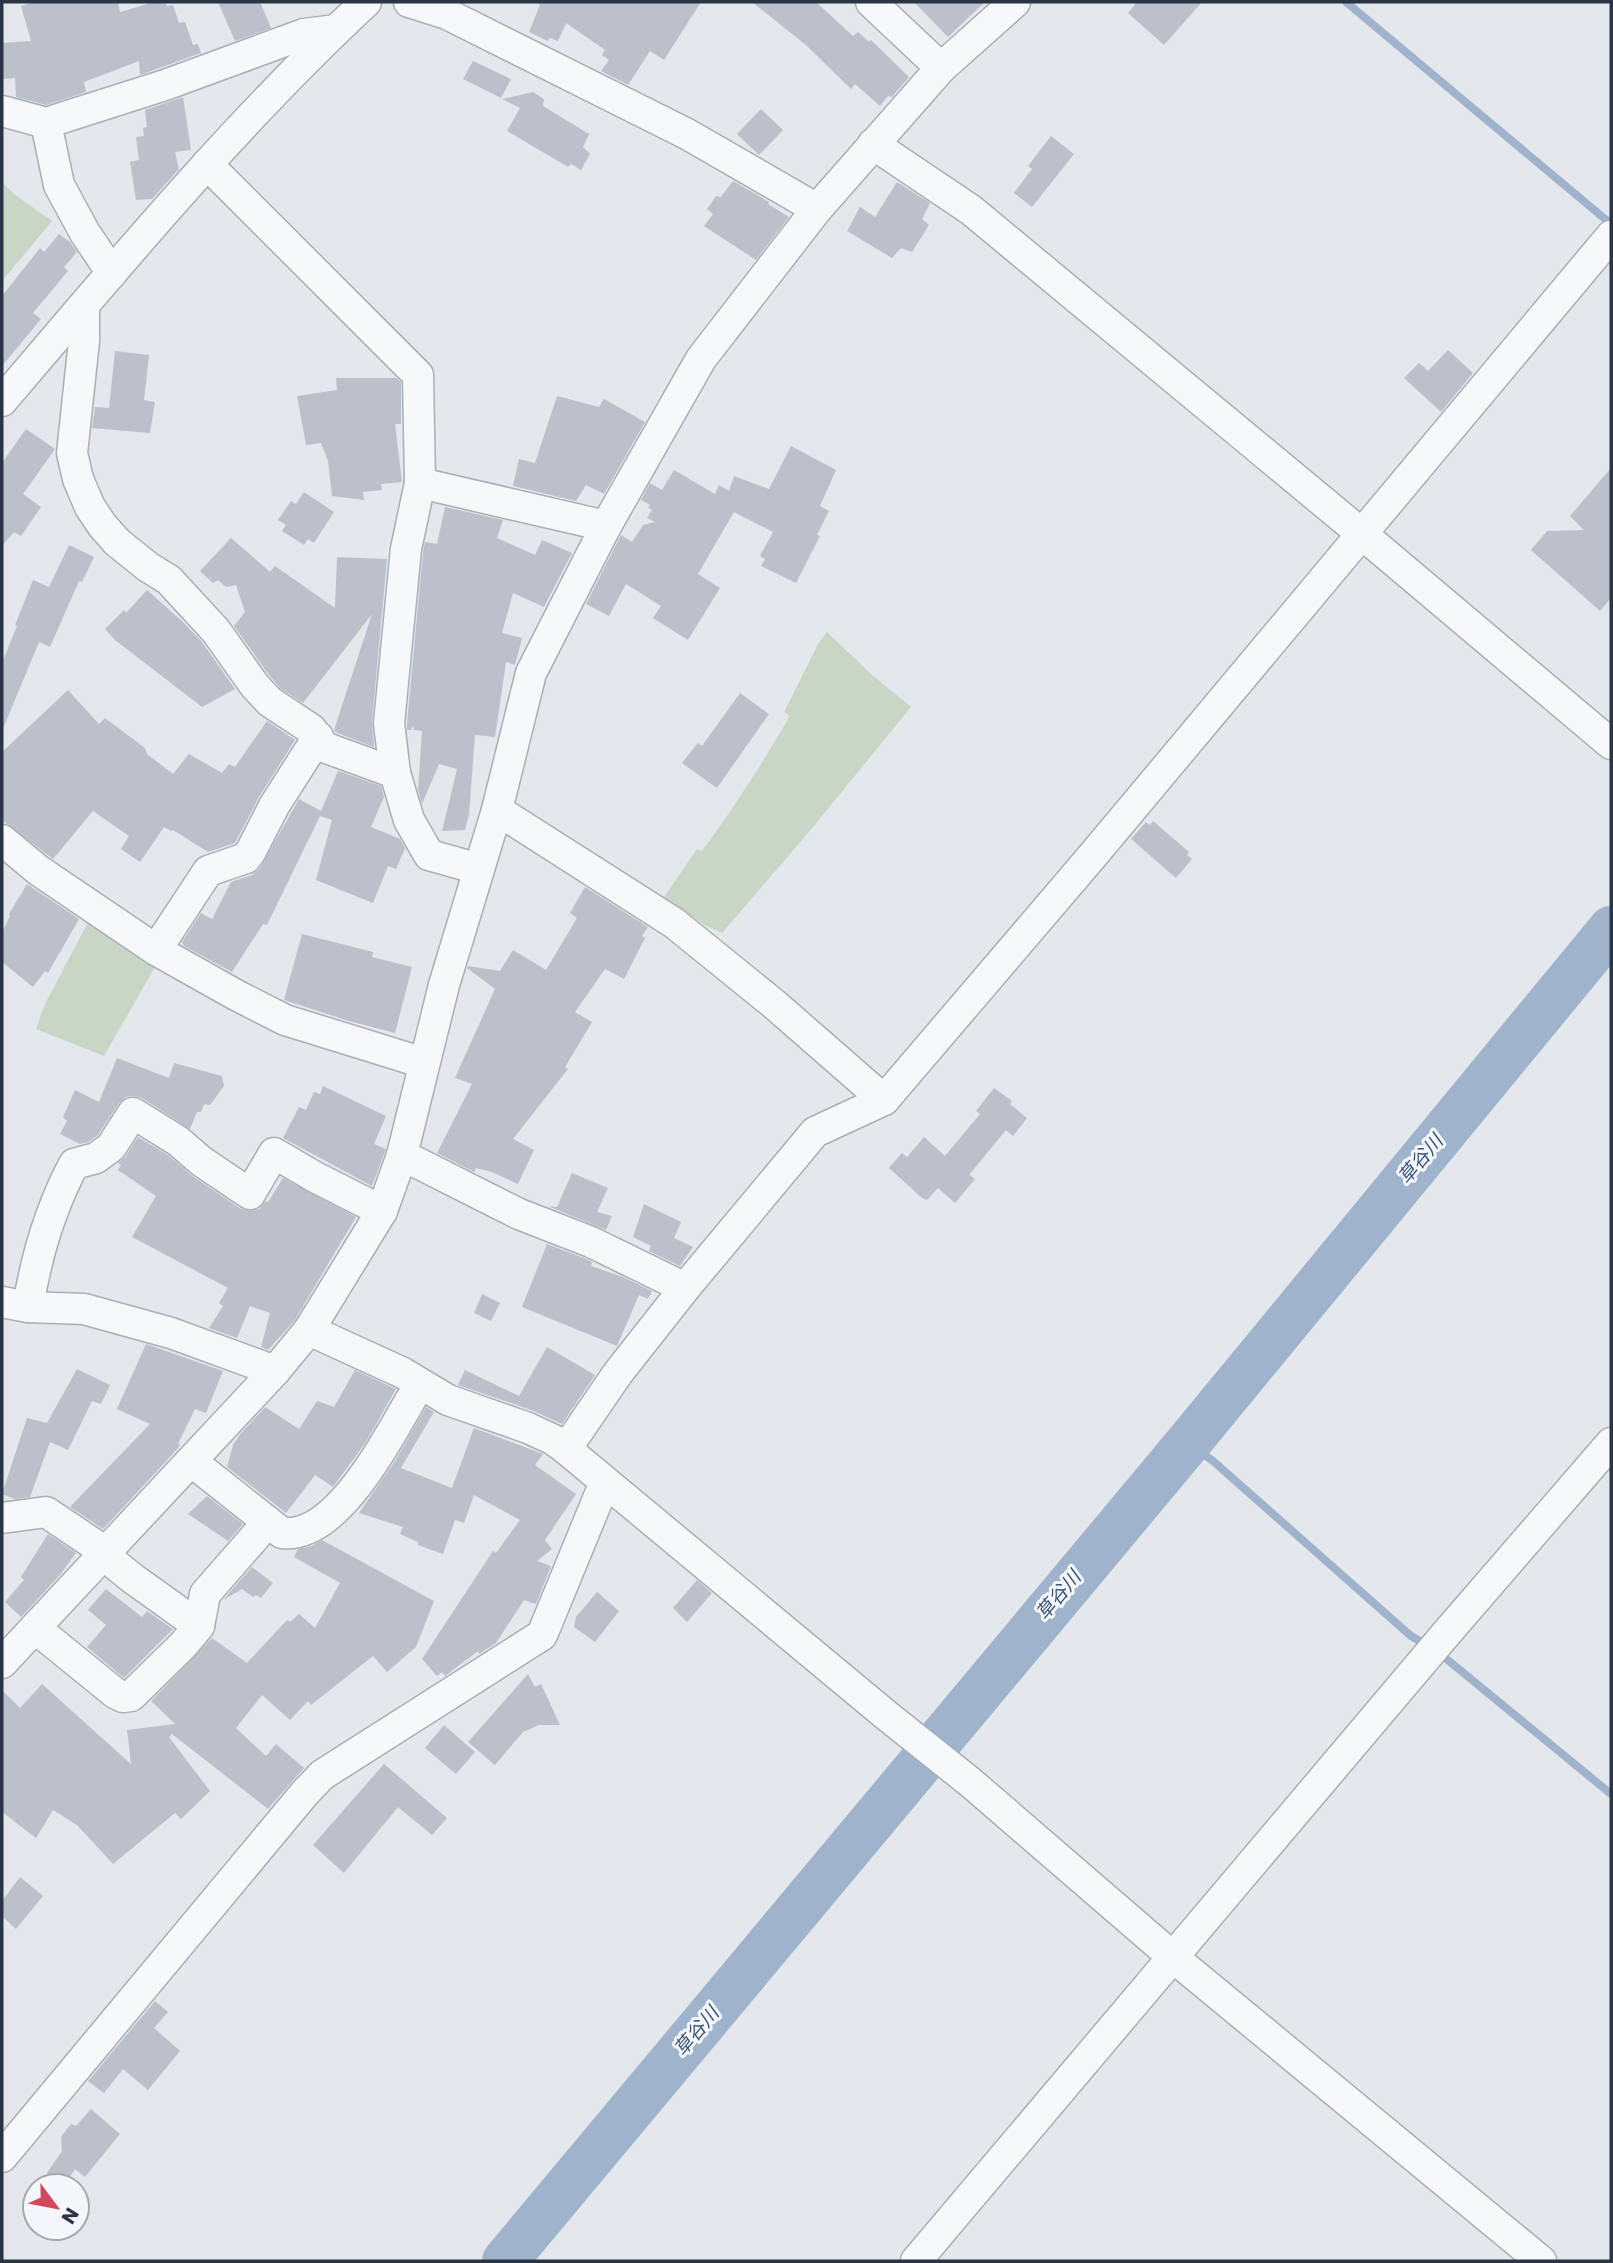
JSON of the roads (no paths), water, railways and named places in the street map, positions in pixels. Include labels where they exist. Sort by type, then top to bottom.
[{"type":"street","points":[[2,401],[207,164],[366,2]]},
{"type":"street","points":[[409,2],[447,14],[687,134],[817,209]]},
{"type":"street","points":[[871,2],[941,68]]},
{"type":"street","points":[[2,1663],[275,1371],[309,1330],[382,1211],[402,1155],[444,985],[497,810],[531,673],[606,526],[701,359],[817,209],[941,68],[1015,2]]},
{"type":"street","points":[[2,111],[47,123],[165,85],[304,34],[336,30]]},
{"type":"street","points":[[47,123],[58,185],[112,273]]},
{"type":"street","points":[[873,144],[971,210],[1611,744]]},
{"type":"street","points":[[207,164],[418,375],[420,483],[405,549],[389,723],[395,773],[409,820],[429,855],[479,869]]},
{"type":"street","points":[[566,1449],[618,1373],[815,1132],[884,1100],[1611,236]]},
{"type":"street","points":[[83,306],[84,341],[72,453],[78,479],[90,507],[117,541],[169,580],[216,632],[255,686],[270,702],[311,730],[324,747],[395,773]]},
{"type":"street","points":[[420,483],[606,526]]},
{"type":"street","points":[[156,950],[208,871],[246,858],[279,798],[318,737]]},
{"type":"street","points":[[497,810],[674,923],[774,1004],[884,1100]]},
{"type":"street","points":[[2,840],[38,870],[156,950],[285,1020],[424,1063]]},
{"type":"street","points":[[275,1371],[171,1333],[84,1309],[15,1305],[34,1268],[63,1185],[74,1164],[96,1158],[111,1147],[133,1113],[178,1141],[201,1161],[250,1194],[274,1153],[382,1211]]},
{"type":"street","points":[[402,1155],[519,1214],[591,1242],[685,1288]]},
{"type":"street","points":[[309,1330],[403,1373],[448,1401],[528,1428],[566,1449],[970,1782],[1174,1958],[1541,2261]]},
{"type":"street","points":[[191,1461],[282,1533],[292,1534],[327,1516],[357,1487],[420,1384]]},
{"type":"street","points":[[916,2261],[1445,1635],[1611,1443]]},
{"type":"street","points":[[2,2157],[322,1775],[542,1635],[605,1482]]},
{"type":"street","points":[[2,1518],[46,1512],[107,1553],[116,1565],[132,1578],[199,1626]]},
{"type":"street","points":[[35,1628],[115,1693],[123,1697],[131,1696],[199,1626],[205,1594],[268,1522]]},
{"type":"waterway","points":[[1346,2],[1611,224]]},
{"type":"waterway","name":"草谷川","points":[[505,2261],[1188,1443],[1611,929]]},
{"type":"waterway","points":[[1188,1443],[1213,1461],[1411,1636],[1427,1645]]},
{"type":"waterway","points":[[1438,1652],[1611,1794]]}]
